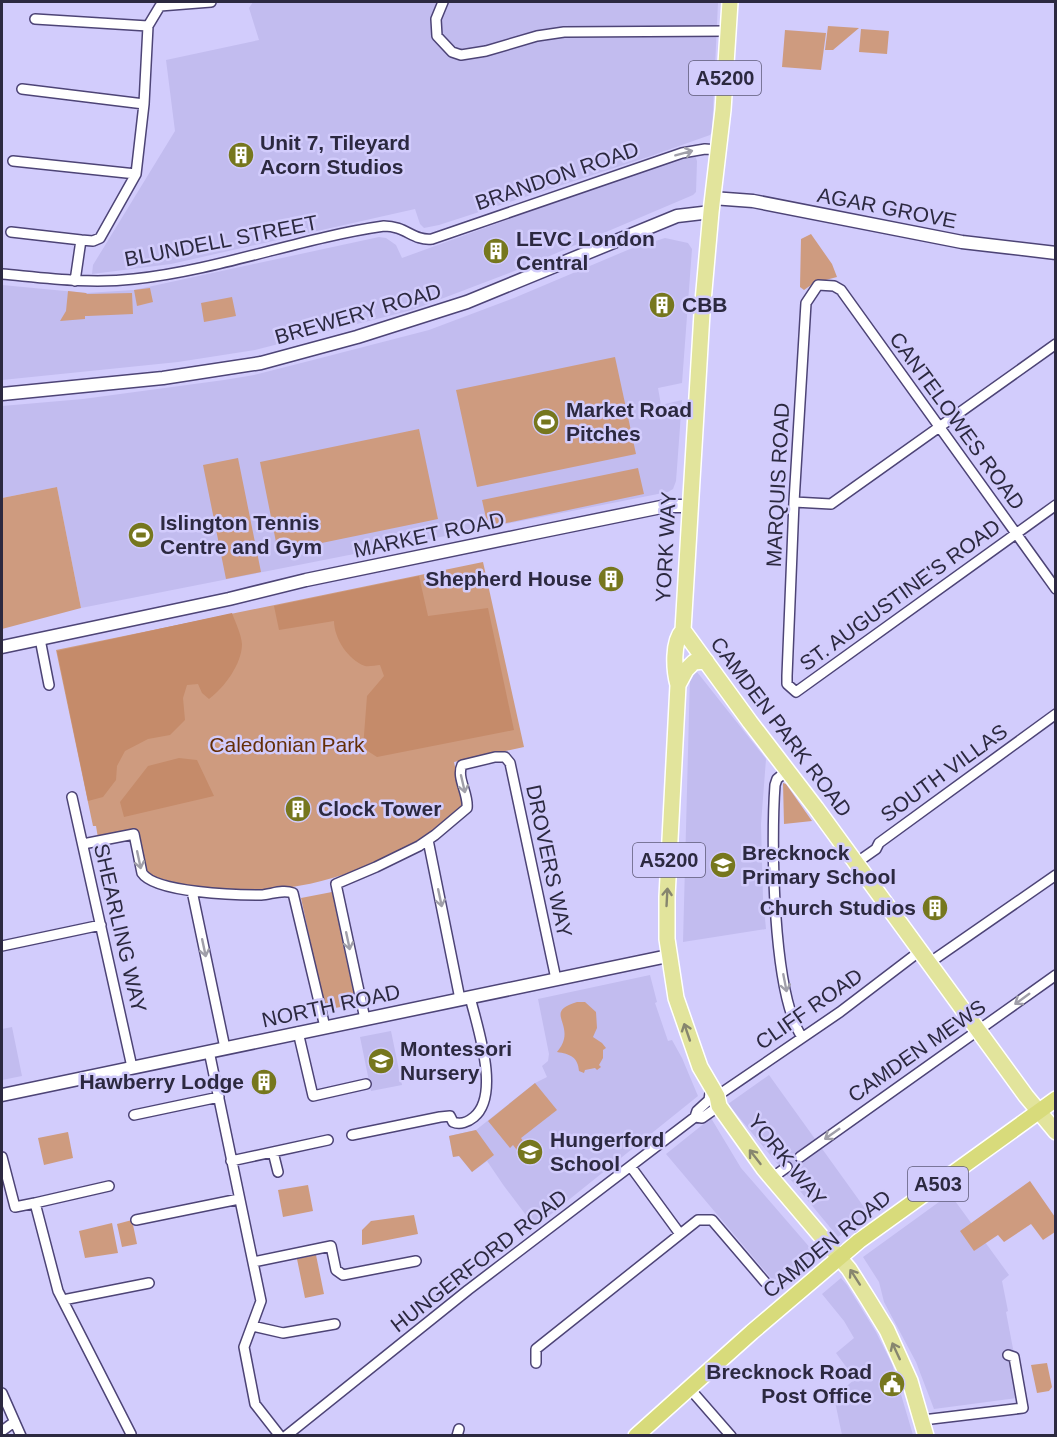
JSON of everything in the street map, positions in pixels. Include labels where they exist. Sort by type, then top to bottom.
[{"type":"highway","name":"CAMDEN ROAD","points":[[636,1436],[733,1348],[864,1237],[1056,1100]]},
{"type":"main road","name":"YORK WAY","points":[[730,2],[723,110],[711,205],[682,630],[677,636],[675,674],[678,685],[666,908],[668,956],[676,998],[700,1067],[714,1097],[735,1131],[840,1257]]},
{"type":"main road","name":"CAMDEN PARK ROAD","points":[[682,630],[788,770],[1038,1112],[1056,1132]]},
{"type":"main road","points":[[678,685],[686,670],[694,662],[706,661]]},
{"type":"main road","name":"A5200","points":[[840,1257],[886,1330],[910,1381],[926,1436]]},
{"type":"street","points":[[11,232],[93,242],[100,238],[136,174],[144,104],[148,26],[160,6],[211,2]]},
{"type":"street","points":[[443,2],[435,19],[436,36],[452,52],[461,55],[486,51],[537,36],[564,32],[728,31]]},
{"type":"street","points":[[35,19],[148,26]]},
{"type":"street","points":[[22,89],[144,104]]},
{"type":"street","name":"BRANDON ROAD","points":[[410,233],[422,239],[432,239],[682,153],[705,149],[718,150]]},
{"type":"street","points":[[14,161],[136,174]]},
{"type":"street","name":"AGAR GROVE","points":[[711,205],[744,199],[962,242],[1056,253]]},
{"type":"street","name":"BREWERY ROAD","points":[[2,394],[163,378],[261,363],[357,337],[467,302],[677,216],[711,205]]},
{"type":"street","name":"BLUNDELL STREET","points":[[2,274],[75,281],[112,281],[162,275],[379,227],[398,227],[410,233]]},
{"type":"street","points":[[75,281],[81,240]]},
{"type":"street","name":"CANTELOWES ROAD","points":[[823,284],[841,290],[1056,589]]},
{"type":"street","name":"MARQUIS ROAD","points":[[795,692],[788,684],[787,675],[794,502],[806,303],[818,285],[823,284]]},
{"type":"street","points":[[794,502],[831,504],[1056,344]]},
{"type":"street","name":"ST. AUGUSTINE'S ROAD","points":[[795,692],[1056,505]]},
{"type":"street","name":"MARKET ROAD","points":[[2,647],[229,599],[306,580],[666,506],[690,506]]},
{"type":"street","points":[[40,639],[48,685]]},
{"type":"street","name":"SOUTH VILLAS","points":[[856,863],[876,849],[879,843],[1056,714]]},
{"type":"street","name":"DROVERS WAY","points":[[428,840],[467,808],[460,771],[462,765],[500,756],[507,758],[510,763],[556,978]]},
{"type":"street","points":[[788,770],[777,779],[775,785],[773,847],[781,959],[793,1017],[802,1037]]},
{"type":"street","name":"SHEARLING WAY","points":[[72,797],[132,1067]]},
{"type":"street","points":[[82,844],[134,834],[144,876],[157,883],[192,891],[239,894],[287,891],[293,893],[325,1027]]},
{"type":"street","points":[[352,1135],[450,1116],[455,1123],[471,1120],[481,1109],[487,1095],[486,1072],[465,998],[428,840],[376,867],[336,884],[365,1019]]},
{"type":"street","name":"CLIFF ROAD","points":[[714,1097],[840,1012],[1056,875]]},
{"type":"street","points":[[192,891],[225,1048]]},
{"type":"street","points":[[2,946],[101,925]]},
{"type":"street","name":"NORTH ROAD","points":[[2,1095],[668,956]]},
{"type":"street","name":"CAMDEN MEWS","points":[[800,1157],[1056,975]]},
{"type":"street","points":[[298,1032],[313,1096],[366,1084]]},
{"type":"street","points":[[209,1051],[261,1301],[244,1347],[255,1404],[280,1436]]},
{"type":"street","points":[[134,1115],[219,1097]]},
{"type":"street","name":"HUNGERFORD ROAD","points":[[286,1436],[468,1290],[695,1117],[702,1118],[714,1097]]},
{"type":"street","points":[[231,1161],[328,1140]]},
{"type":"street","points":[[273,1152],[278,1172]]},
{"type":"street","points":[[2,1157],[15,1207],[109,1186]]},
{"type":"street","points":[[631,1167],[680,1234]]},
{"type":"street","points":[[773,1178],[787,1167]]},
{"type":"street","points":[[136,1220],[238,1199]]},
{"type":"street","points":[[35,1203],[63,1300],[131,1434]]},
{"type":"street","points":[[536,1363],[536,1349],[698,1220],[712,1220],[765,1282]]},
{"type":"street","points":[[253,1262],[331,1246],[336,1270],[343,1275],[416,1261]]},
{"type":"street","points":[[63,1300],[149,1283]]},
{"type":"street","points":[[252,1326],[283,1333],[335,1324]]},
{"type":"street","points":[[923,1420],[1023,1408],[1014,1357],[1008,1355]]},
{"type":"street","points":[[690,1389],[731,1436]]},
{"type":"street","points":[[2,1393],[21,1436]]},
{"type":"street","points":[[2,1431],[14,1422]]},
{"type":"shaded area","points":[[253,2],[718,2],[712,132],[710,135],[648,157],[439,225],[424,228],[420,224],[415,209],[171,264],[92,274],[93,265],[175,131],[166,60],[259,40],[249,8]]},
{"type":"shaded area","points":[[685,155],[695,155],[697,161],[696,192],[693,195],[512,272],[412,310],[255,350],[178,362],[2,380],[2,285],[86,293],[134,290],[379,237],[386,238],[396,245],[402,258]]},
{"type":"shaded area","points":[[665,238],[688,243],[692,249],[682,383],[658,388],[661,405],[682,400],[676,481],[673,489],[668,492],[81,608],[57,487],[2,498],[2,406],[83,399],[254,375],[429,330],[514,298],[630,249]]},
{"type":"shaded area","points":[[419,576],[428,616],[488,608],[514,730],[377,757],[363,748],[367,696],[384,676],[380,665],[365,666],[353,659],[339,641],[334,621],[279,630],[274,606]]},
{"type":"shaded area","points":[[232,613],[242,644],[236,667],[226,682],[209,699],[202,693],[198,684],[187,685],[183,698],[185,720],[170,735],[148,739],[125,751],[117,766],[116,780],[103,797],[88,801],[57,651]]},
{"type":"shaded area","points":[[697,672],[766,759],[761,824],[766,929],[683,942],[690,676]]},
{"type":"shaded area","points":[[179,758],[197,760],[214,796],[124,817],[120,802],[148,766]]},
{"type":"shaded area","points":[[650,975],[657,1002],[655,1003],[668,1041],[672,1040],[682,1058],[698,1096],[535,1227],[487,1161],[472,1172],[459,1156],[453,1157],[449,1136],[476,1130],[535,1083],[547,1077],[542,1066],[548,1061],[549,1054],[538,999]]},
{"type":"shaded area","points":[[12,1027],[22,1076],[2,1080],[2,1029]]},
{"type":"shaded area","name":"Montessori Nursery","points":[[391,1031],[402,1085],[371,1091],[360,1037]]},
{"type":"shaded area","points":[[769,1075],[869,1214],[838,1237],[728,1104]]},
{"type":"shaded area","points":[[711,1118],[741,1168],[818,1257],[781,1290],[666,1154]]},
{"type":"shaded area","points":[[950,1194],[1009,1275],[1002,1281],[1014,1354],[1011,1360],[1017,1398],[934,1409],[916,1362],[884,1302],[879,1282],[863,1257]]},
{"type":"shaded area","points":[[841,1278],[876,1332],[892,1364],[913,1435],[842,1435],[834,1397],[855,1379],[836,1353],[854,1338],[844,1321],[822,1294]]},
{"type":"green space","points":[[828,26],[859,28],[833,50],[825,50]]},
{"type":"green space","points":[[861,29],[889,31],[887,54],[859,52]]},
{"type":"green space","points":[[785,30],[826,33],[821,70],[782,67]]},
{"type":"green space","points":[[811,234],[832,264],[837,277],[814,283],[804,290],[800,287],[801,239]]},
{"type":"green space","points":[[150,288],[153,302],[137,306],[134,290]]},
{"type":"green space","points":[[68,291],[87,294],[132,293],[133,314],[85,316],[85,319],[60,321],[66,311]]},
{"type":"green space","points":[[232,297],[236,316],[204,322],[201,303]]},
{"type":"green space","name":"Market Road Pitches","points":[[615,357],[636,454],[477,487],[456,390]]},
{"type":"green space","points":[[419,429],[438,519],[278,552],[260,462]]},
{"type":"green space","points":[[238,458],[261,572],[226,579],[203,465]]},
{"type":"green space","points":[[638,468],[644,494],[488,527],[482,500]]},
{"type":"green space","points":[[57,487],[81,608],[2,629],[2,498]]},
{"type":"green space","name":"Caledonian Park","points":[[483,562],[524,747],[454,762],[462,793],[462,806],[454,816],[436,830],[375,863],[320,882],[263,890],[233,891],[204,888],[150,876],[147,873],[136,829],[98,838],[96,826],[93,826],[56,650]]},
{"type":"green space","points":[[783,783],[786,784],[812,821],[784,824]]},
{"type":"green space","points":[[332,892],[356,1004],[325,1010],[301,898]]},
{"type":"green space","points":[[585,1002],[596,1012],[597,1028],[593,1037],[606,1048],[603,1050],[603,1058],[599,1065],[601,1067],[597,1070],[595,1068],[585,1070],[584,1073],[579,1071],[577,1062],[572,1057],[557,1052],[564,1039],[561,1013],[568,1005]]},
{"type":"green space","points":[[535,1083],[557,1110],[521,1138],[528,1148],[520,1154],[513,1145],[510,1148],[488,1121]]},
{"type":"green space","points":[[476,1130],[494,1155],[472,1172],[459,1156],[453,1157],[449,1136]]},
{"type":"green space","points":[[68,1132],[73,1158],[44,1165],[38,1138]]},
{"type":"green space","points":[[1030,1181],[1055,1217],[1055,1232],[1043,1240],[1031,1224],[1004,1242],[998,1235],[974,1251],[960,1231]]},
{"type":"green space","points":[[308,1185],[313,1211],[283,1217],[278,1190]]},
{"type":"green space","points":[[414,1215],[418,1234],[362,1245],[362,1230],[371,1221]]},
{"type":"green space","points":[[132,1220],[137,1244],[122,1247],[117,1224]]},
{"type":"green space","points":[[112,1223],[118,1253],[85,1258],[79,1231]]},
{"type":"green space","points":[[316,1255],[324,1294],[305,1298],[297,1259]]},
{"type":"green space","points":[[1047,1363],[1052,1387],[1049,1391],[1037,1393],[1031,1365]]},
{"type":"place","name":"Unit 7, Tileyard Acorn Studios","points":[[241,155]]},
{"type":"place","name":"LEVC London Central","points":[[496,251]]},
{"type":"place","name":"CBB","points":[[662,305]]},
{"type":"place","name":"Market Road Pitches","points":[[546,422]]},
{"type":"place","name":"Islington Tennis Centre and Gym","points":[[141,535]]},
{"type":"place","name":"Shepherd House","points":[[611,579]]},
{"type":"place","name":"Clock Tower","points":[[298,809]]},
{"type":"place","name":"Brecknock Primary School","points":[[723,865]]},
{"type":"place","name":"Church Studios","points":[[935,908]]},
{"type":"place","name":"Montessori Nursery","points":[[381,1061]]},
{"type":"place","name":"Hawberry Lodge","points":[[264,1082]]},
{"type":"place","name":"Hungerford School","points":[[530,1152]]},
{"type":"place","name":"Brecknock Road Post Office","points":[[892,1384]]}]
